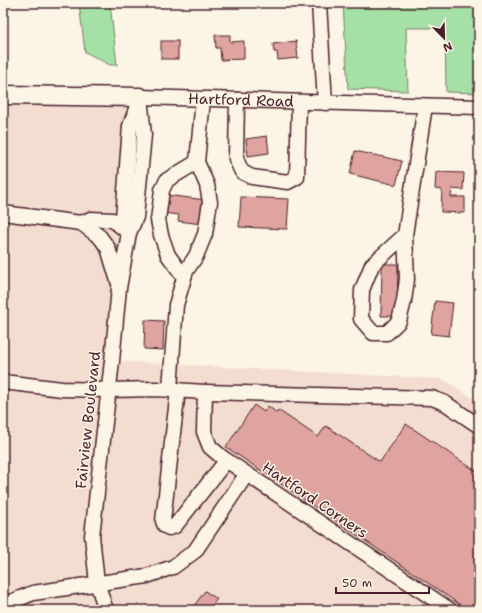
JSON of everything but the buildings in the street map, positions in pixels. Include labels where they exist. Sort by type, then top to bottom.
[{"type":"main road","name":"Hartford Road","points":[[3,95],[140,97]]},
{"type":"street","points":[[320,3],[325,103]]},
{"type":"street","name":"Hartford Road","points":[[140,97],[479,108]]},
{"type":"street","name":"Fairview Boulevard","points":[[106,610],[97,583],[92,536],[119,288],[129,233],[123,218],[130,126],[140,97]]},
{"type":"street","points":[[204,99],[197,162],[207,186],[210,202],[205,234],[196,256],[186,271],[176,305],[174,390],[163,521],[165,526],[170,528],[175,526],[226,460]]},
{"type":"street","points":[[237,100],[236,159],[242,172],[252,177],[288,182],[297,177],[299,102]]},
{"type":"street","points":[[405,234],[372,265],[362,290],[361,319],[373,333],[387,333],[398,321],[404,301],[407,278],[405,234],[425,106]]},
{"type":"street","points":[[184,277],[168,255],[161,235],[158,220],[162,190],[167,180],[197,162]]},
{"type":"street","points":[[3,213],[81,223],[100,237],[108,248],[119,288]]},
{"type":"street","points":[[81,223],[91,219],[113,220],[129,233]]},
{"type":"street","points":[[3,382],[62,389],[174,390],[432,398],[445,403],[479,426]]},
{"type":"street","points":[[205,392],[204,432],[210,447],[246,475]]},
{"type":"street","name":"Hartford Corners","points":[[3,605],[33,593],[147,576],[173,567],[195,551],[246,475],[450,610]]},
{"type":"shaded area","points":[[3,95],[140,97],[112,361],[443,379],[479,402],[479,610],[3,610]]},
{"type":"green space","points":[[79,3],[110,3],[117,65],[110,65],[85,52]]},
{"type":"green space","points":[[343,3],[479,3],[479,93],[446,92],[445,28],[406,28],[408,91],[348,89]]}]
